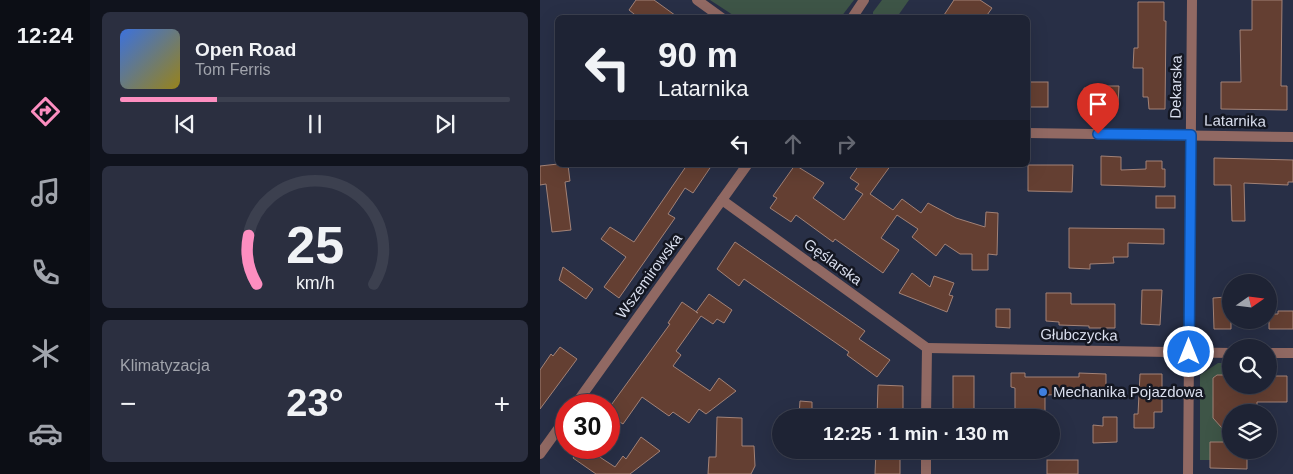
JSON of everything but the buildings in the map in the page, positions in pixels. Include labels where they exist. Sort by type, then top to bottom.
[{"type":"street","points":[[697,0],[718,15]]},
{"type":"street","points":[[854,15],[864,0]]},
{"type":"street","name":"Dekarska","points":[[1188,474],[1192,0]]},
{"type":"street","name":"Latarnika","points":[[1030,133],[1293,137]]},
{"type":"street","name":"Wszemirowska","points":[[583,394],[746,167]]},
{"type":"street","name":"Gęślarska","points":[[722,200],[927,348]]},
{"type":"street","points":[[926,409],[927,348]]},
{"type":"street","name":"Głubczycka","points":[[927,348],[1222,353]]},
{"type":"street","points":[[1277,353],[1293,354]]},
{"type":"street","points":[[540,454],[555,433]]},
{"type":"street","points":[[926,459],[926,474]]},
{"type":"green space","points":[[710,0],[854,0],[843,15],[733,15]]},
{"type":"green space","points":[[882,0],[909,0],[898,15],[873,15],[873,12]]},
{"type":"green space","points":[[1218,363],[1222,363],[1222,394],[1237,394],[1244,404],[1222,404],[1222,459],[1247,460],[1200,460],[1200,375]]},
{"type":"place","name":"Mechanika Pojazdowa","points":[[1043,392]]},
{"type":"route","points":[[1098,134],[1191,135],[1189,352]]}]
